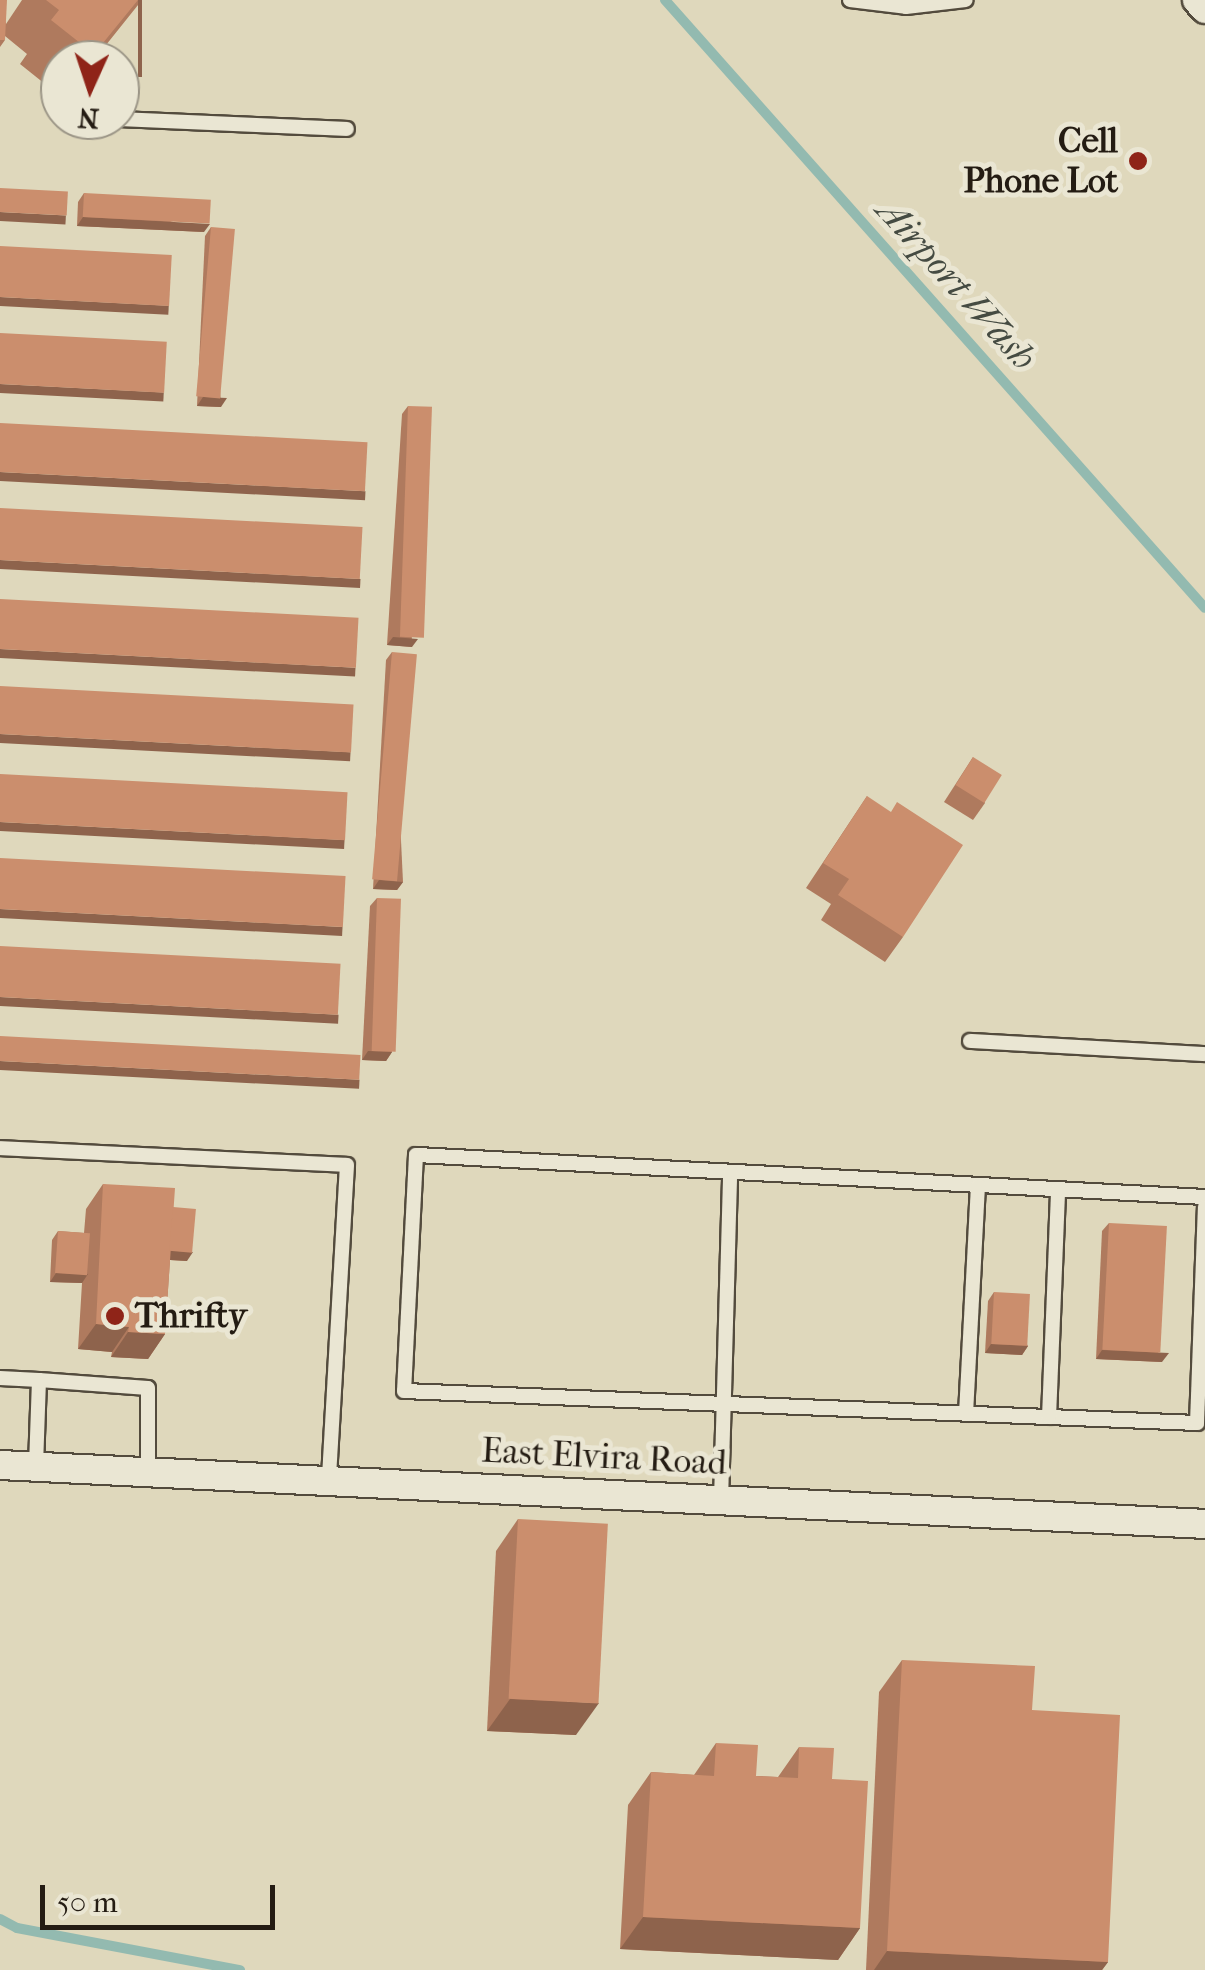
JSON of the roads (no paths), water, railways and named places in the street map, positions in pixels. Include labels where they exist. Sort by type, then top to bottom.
[{"type":"street","points":[[1197,0],[1205,9]]},
{"type":"street","name":"East Elvira Road","points":[[0,1465],[1205,1524]]},
{"type":"lane","points":[[850,0],[906,8],[966,0]]},
{"type":"lane","points":[[140,119],[347,130]]},
{"type":"lane","points":[[970,1041],[1205,1054]]},
{"type":"lane","points":[[0,1148],[347,1164],[329,1481]]},
{"type":"lane","points":[[1205,1197],[416,1155],[404,1391],[1197,1422],[1205,1207]]},
{"type":"lane","points":[[721,1501],[730,1173]]},
{"type":"lane","points":[[966,1414],[978,1186]]},
{"type":"lane","points":[[1049,1417],[1058,1190]]},
{"type":"lane","points":[[0,1378],[148,1388],[148,1472]]},
{"type":"lane","points":[[36,1467],[39,1380]]},
{"type":"waterway","name":"Airport Wash","points":[[665,0],[1205,608]]},
{"type":"waterway","points":[[0,1919],[17,1928],[240,1970]]},
{"type":"place","name":"Cell Phone Lot","points":[[1138,161]]},
{"type":"place","name":"Thrifty","points":[[115,1316]]}]
